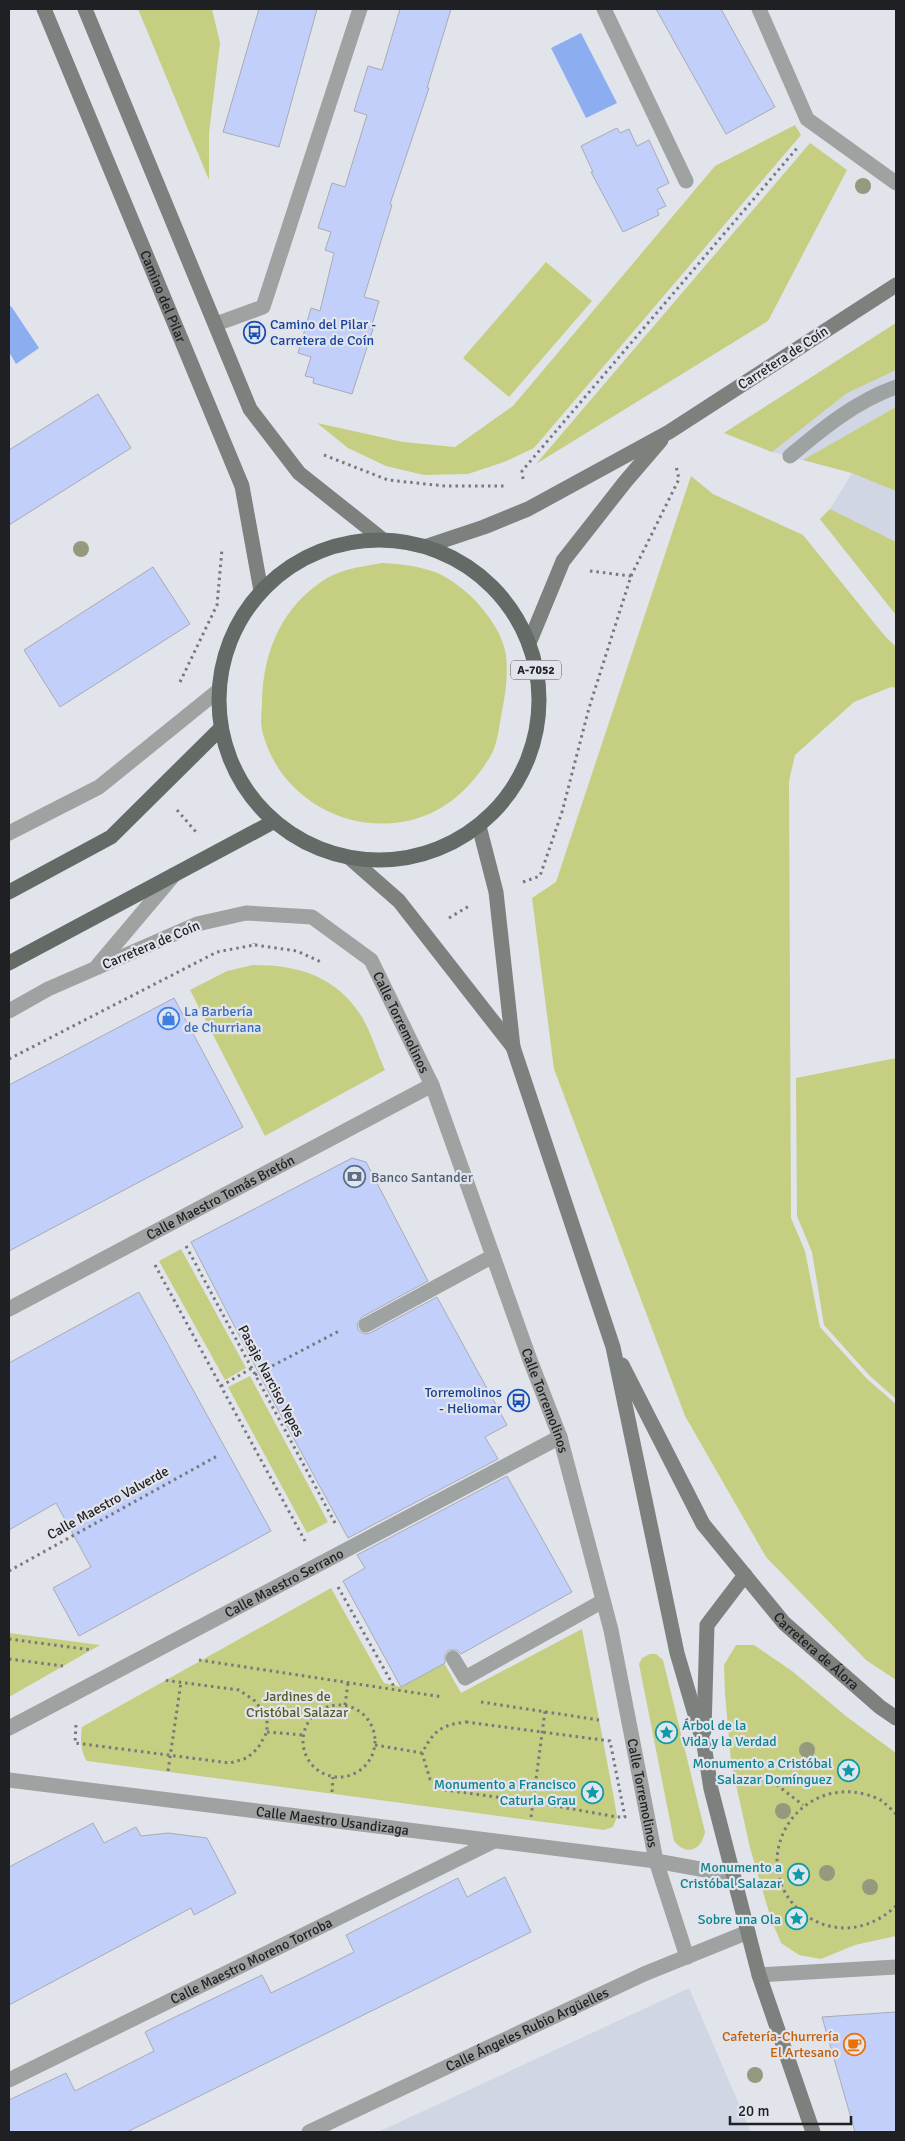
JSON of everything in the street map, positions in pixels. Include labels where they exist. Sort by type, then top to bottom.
[{"type":"main road","name":"Camino del Pilar","points":[[44,9],[242,486],[261,591]]},
{"type":"main road","points":[[85,9],[250,409],[299,473],[382,539]]},
{"type":"main road","name":"Carretera de Coín","points":[[427,546],[484,527],[528,508],[669,432],[896,285]]},
{"type":"main road","name":"Carretera de Coín","points":[[530,641],[564,561],[625,482],[669,432]]},
{"type":"main road","name":"A-7052","points":[[382,539],[427,546],[460,561],[489,582],[513,609],[530,641],[540,690],[535,742],[514,788],[479,826],[438,847],[393,860],[350,858],[309,845],[274,822],[249,794],[231,762],[221,728],[219,690],[226,654],[240,620],[261,591],[296,563],[304,559],[338,545],[382,539]]},
{"type":"main road","points":[[9,892],[111,837],[221,728]]},
{"type":"main road","name":"Carretera de Coín","points":[[9,963],[274,822]]},
{"type":"main road","points":[[479,826],[496,892],[513,1047],[613,1347],[676,1654],[704,1746],[711,1789],[759,1975],[813,2132]]},
{"type":"main road","points":[[350,858],[399,901],[513,1047]]},
{"type":"main road","name":"Carretera de Álora","points":[[613,1347],[703,1524],[784,1624],[880,1708],[896,1718]]},
{"type":"main road","points":[[704,1746],[707,1625],[745,1575]]},
{"type":"street","points":[[216,324],[263,307],[360,9]]},
{"type":"street","points":[[604,9],[686,181]]},
{"type":"street","points":[[759,9],[807,119],[896,183]]},
{"type":"street","points":[[790,456],[831,422],[879,393],[896,387]]},
{"type":"street","points":[[9,833],[98,787],[219,690]]},
{"type":"street","name":"Carretera de Coín","points":[[95,968],[174,875]]},
{"type":"street","name":"Carretera de Coín","points":[[9,1011],[48,989],[197,924],[246,913],[312,917],[371,960]]},
{"type":"street","name":"Calle Torremolinos","points":[[371,960],[432,1085],[560,1437],[611,1630],[656,1861],[687,1957]]},
{"type":"street","name":"Calle Maestro Tomás Bretón","points":[[9,1309],[432,1085]]},
{"type":"street","points":[[366,1324],[493,1256]]},
{"type":"street","name":"Calle Maestro Serrano","points":[[9,1728],[560,1437]]},
{"type":"street","points":[[453,1658],[465,1678],[603,1601]]},
{"type":"street","name":"Calle Maestro Usandizaga","points":[[9,1780],[656,1861]]},
{"type":"street","name":"Calle Maestro Moreno Torroba","points":[[9,2080],[494,1841]]},
{"type":"street","name":"Calle Torremolinos","points":[[656,1861],[733,1875]]},
{"type":"street","name":"Calle Ángeles Rubio Argüelles","points":[[310,2132],[644,1974],[748,1932]]},
{"type":"street","points":[[759,1975],[896,1967]]},
{"type":"path","points":[[528,508],[522,471],[816,124]]},
{"type":"path","points":[[423,932],[496,892],[540,876],[562,812],[589,708],[631,576],[679,479],[669,432]]},
{"type":"path","points":[[299,473],[325,454],[388,480],[445,486],[516,486],[528,508]]},
{"type":"path","points":[[180,684],[217,605],[222,546]]},
{"type":"path","points":[[564,561],[594,573],[631,576]]},
{"type":"path","points":[[254,945],[297,952],[322,963]]},
{"type":"path","name":"Pasaje Narciso Yepes","points":[[173,1222],[336,1525]]},
{"type":"path","points":[[140,1238],[306,1542],[312,1538],[322,1562],[393,1685],[392,1689]]},
{"type":"path","points":[[256,1375],[346,1327]]},
{"type":"path","points":[[221,1386],[252,1368]]},
{"type":"path","name":"Calle Maestro Valverde","points":[[9,1571],[218,1454]]},
{"type":"path","points":[[9,1639],[92,1650],[96,1656]]},
{"type":"path","points":[[190,1659],[450,1698]]},
{"type":"path","points":[[9,1660],[64,1666]]},
{"type":"path","points":[[75,1743],[230,1763],[247,1758],[258,1748],[267,1732],[268,1717],[255,1701],[240,1690],[160,1679]]},
{"type":"path","points":[[163,1799],[181,1682]]},
{"type":"path","points":[[345,1705],[348,1683]]},
{"type":"path","points":[[478,1702],[606,1721]]},
{"type":"path","points":[[345,1705],[358,1710],[368,1719],[374,1731],[375,1745],[371,1759],[361,1770],[348,1776],[333,1777],[320,1772],[310,1762],[304,1749],[303,1735],[308,1722],[318,1712],[331,1706],[345,1705]]},
{"type":"path","points":[[528,1845],[545,1712]]},
{"type":"path","points":[[608,1734],[610,1741],[625,1817],[444,1790],[430,1779],[422,1754],[431,1736],[447,1724],[466,1722],[610,1741]]},
{"type":"path","points":[[267,1732],[303,1735]]},
{"type":"path","points":[[375,1745],[422,1754]]},
{"type":"path","points":[[736,1784],[769,1780],[803,1805]]},
{"type":"path","points":[[896,1814],[881,1800],[854,1792],[840,1791],[820,1796],[803,1805],[790,1819],[777,1852],[778,1871],[783,1888],[793,1904],[807,1917],[824,1925],[843,1928],[862,1926],[880,1919],[896,1906]]},
{"type":"shaded area","points":[[896,323],[896,615],[820,519],[830,509],[852,473],[772,452],[724,433]]},
{"type":"shaded area","points":[[689,1988],[751,2132],[378,2132]]},
{"type":"green space","points":[[138,9],[212,9],[220,43],[209,133],[209,180]]},
{"type":"green space","points":[[795,125],[801,135],[534,448],[504,462],[468,474],[424,475],[386,466],[348,448],[317,423],[403,442],[455,447],[513,406],[715,166]]},
{"type":"green space","points":[[810,143],[847,170],[768,321],[536,464]]},
{"type":"green space","points":[[546,262],[592,301],[509,397],[463,358]]},
{"type":"green space","points":[[896,323],[896,370],[847,393],[772,452],[724,433]]},
{"type":"green space","points":[[896,407],[896,491],[852,473],[803,460]]},
{"type":"green space","points":[[691,476],[713,494],[803,535],[884,635],[896,647],[896,688],[891,687],[854,702],[795,755],[789,781],[791,1218],[805,1251],[820,1327],[867,1379],[896,1404],[896,1680],[866,1660],[766,1557],[685,1416],[554,1069],[532,898],[556,882]]},
{"type":"green space","points":[[830,509],[896,542],[896,615],[820,519]]},
{"type":"green space","points":[[383,563],[422,568],[435,572],[458,585],[469,595],[489,617],[503,642],[507,676],[505,697],[495,746],[490,757],[472,782],[450,802],[424,816],[394,823],[372,823],[350,819],[330,812],[311,801],[294,787],[280,771],[269,751],[262,730],[261,716],[266,664],[279,630],[299,601],[313,588],[335,574],[362,566]]},
{"type":"green space","points":[[253,965],[286,967],[301,971],[328,983],[340,992],[352,1003],[362,1017],[385,1070],[265,1136],[190,990],[227,971]]},
{"type":"green space","points":[[896,1058],[896,1399],[870,1376],[824,1325],[812,1252],[797,1216],[796,1078]]},
{"type":"green space","points":[[181,1249],[246,1368],[225,1380],[159,1261]]},
{"type":"green space","points":[[250,1376],[328,1522],[307,1533],[228,1387]]},
{"type":"green space","name":"Jardines de Cristóbal Salazar","points":[[331,1588],[384,1683],[401,1687],[444,1663],[461,1693],[582,1629],[615,1804],[617,1817],[613,1827],[604,1830],[87,1761],[83,1754],[82,1727]]},
{"type":"green space","points":[[9,1633],[100,1645],[9,1697]]},
{"type":"green space","points":[[736,1645],[754,1645],[792,1671],[847,1717],[896,1753],[896,1936],[855,1945],[821,1959],[799,1955],[781,1943],[771,1919],[750,1848],[731,1762],[724,1665]]},
{"type":"green space","points":[[650,1654],[656,1654],[663,1660],[705,1832],[700,1844],[688,1850],[683,1849],[674,1841],[639,1664],[642,1658]]},
{"type":"water","points":[[581,33],[617,103],[586,118],[551,48]]},
{"type":"water","points":[[11,306],[39,348],[16,364],[9,352],[9,307]]},
{"type":"building","points":[[259,9],[317,9],[279,147],[223,132]]},
{"type":"building","points":[[400,9],[451,9],[427,88],[429,88],[390,204],[392,205],[364,297],[379,301],[371,328],[373,329],[352,394],[313,383],[314,378],[305,376],[311,357],[298,353],[311,308],[320,311],[334,253],[325,250],[331,232],[318,228],[332,183],[345,187],[367,115],[354,111],[368,66],[382,70]]},
{"type":"building","points":[[656,9],[721,9],[775,107],[726,134]]},
{"type":"building","points":[[617,128],[620,133],[629,129],[637,146],[649,140],[669,183],[657,189],[666,206],[657,210],[659,215],[623,232],[591,172],[593,172],[581,146]]},
{"type":"building","points":[[98,394],[131,448],[9,525],[9,450]]},
{"type":"building","points":[[153,567],[190,624],[60,707],[24,650]]},
{"type":"building","points":[[174,998],[243,1127],[9,1251],[9,1085]]},
{"type":"building","points":[[352,1158],[366,1162],[428,1281],[362,1317],[357,1324],[358,1330],[365,1334],[370,1333],[437,1297],[507,1425],[485,1437],[498,1459],[348,1538],[270,1395],[191,1242]]},
{"type":"building","points":[[139,1292],[271,1531],[79,1636],[53,1588],[91,1567],[56,1503],[9,1530],[9,1363]]},
{"type":"building","points":[[507,1476],[572,1592],[461,1654],[457,1650],[449,1650],[445,1654],[445,1663],[401,1687],[343,1581],[365,1568],[357,1555]]},
{"type":"building","points":[[93,1823],[104,1843],[136,1827],[141,1836],[168,1833],[207,1838],[236,1893],[194,1915],[191,1908],[9,2005],[9,1867]]},
{"type":"building","points":[[505,1877],[531,1932],[127,2132],[9,2132],[9,2100],[66,2073],[75,2091],[154,2051],[145,2032],[171,2019],[262,1975],[271,1993],[304,1977],[354,1952],[346,1935],[458,1878],[467,1897]]},
{"type":"building","points":[[896,2012],[896,2132],[855,2132],[822,2017]]},
{"type":"place","name":"Camino del Pilar - Carretera de Coín","points":[[254,332]]},
{"type":"place","name":"La Barbería de Churriana","points":[[168,1019]]},
{"type":"place","name":"Banco Santander","points":[[355,1177]]},
{"type":"place","name":"Torremolinos - Heliomar","points":[[518,1400]]},
{"type":"place","name":"Árbol de la Vida y la Verdad","points":[[666,1733]]},
{"type":"place","name":"Monumento a Cristóbal Salazar Domínguez","points":[[848,1771]]},
{"type":"place","name":"Monumento a Francisco Caturla Grau","points":[[592,1792]]},
{"type":"place","name":"Monumento a Cristóbal Salazar","points":[[798,1875]]},
{"type":"place","name":"Sobre una Ola","points":[[797,1919]]},
{"type":"place","name":"Cafetería-Churrería El Artesano","points":[[855,2044]]}]
